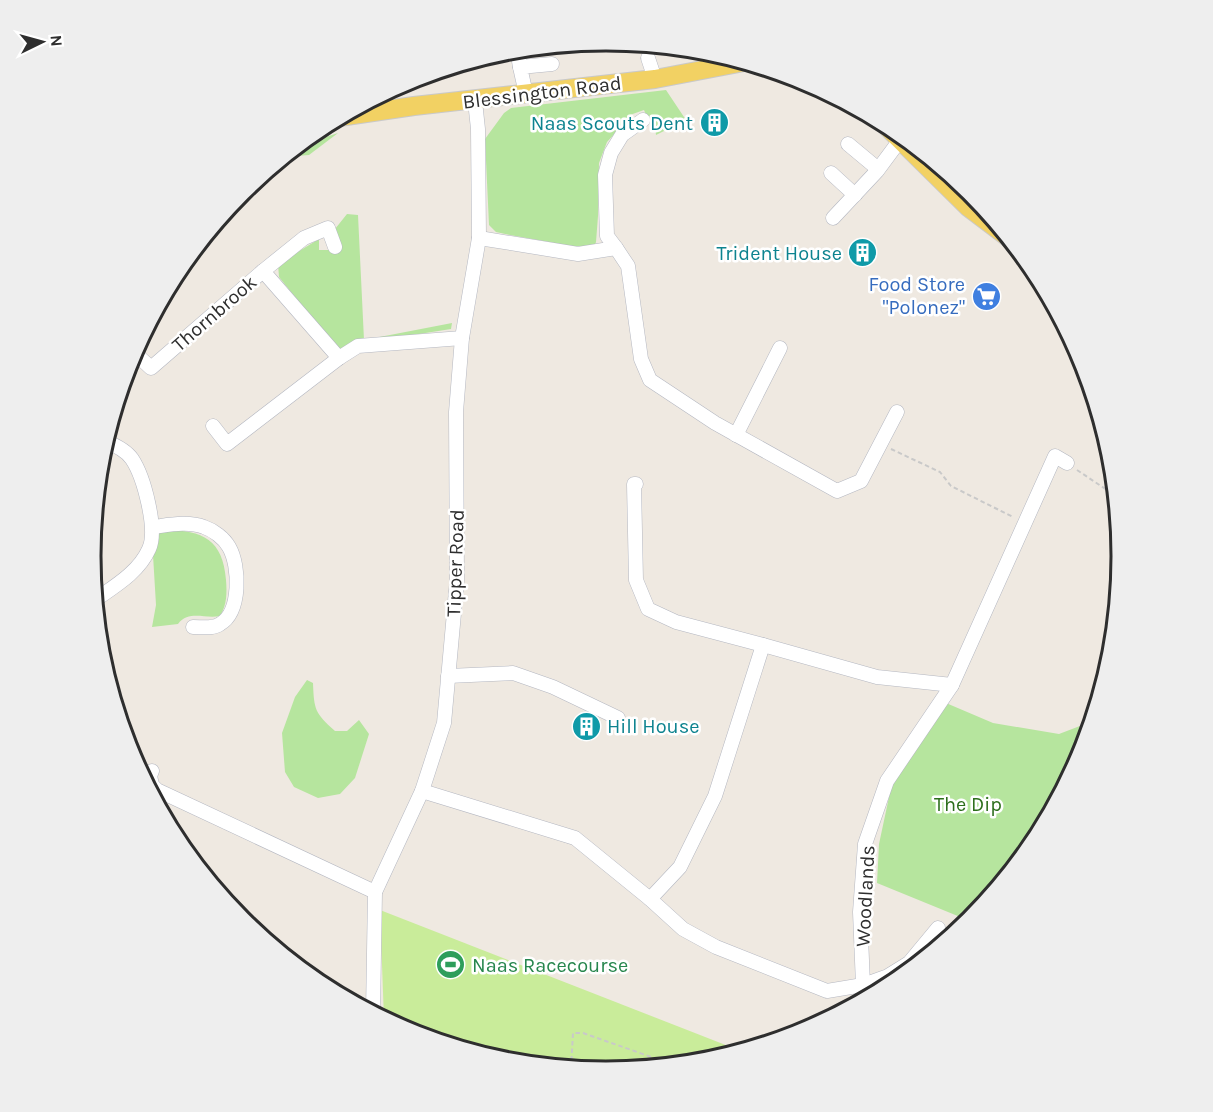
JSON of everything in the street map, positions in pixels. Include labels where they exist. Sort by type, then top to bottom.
[{"type":"main road","name":"Blessington Road","points":[[364,113],[655,79],[726,66]]},
{"type":"main road","points":[[960,195],[977,213]]},
{"type":"street","points":[[648,58],[655,79]]},
{"type":"street","points":[[519,59],[526,93]]},
{"type":"street","points":[[520,67],[552,64]]},
{"type":"street","name":"Tipper Road","points":[[373,1004],[375,892],[422,791],[444,723],[457,580],[456,412],[462,338],[479,238],[476,101]]},
{"type":"street","points":[[643,120],[622,135],[610,153],[605,175],[607,236],[628,266],[641,359],[650,380],[736,435],[837,491],[861,481],[897,412]]},
{"type":"street","points":[[833,218],[878,169],[897,143]]},
{"type":"street","points":[[848,144],[878,169]]},
{"type":"street","points":[[831,173],[855,195]]},
{"type":"street","name":"Thornbrook","points":[[142,359],[151,368],[304,238],[328,228],[335,247]]},
{"type":"street","points":[[479,238],[578,254],[616,248]]},
{"type":"street","name":"Thornbrook","points":[[263,271],[339,358]]},
{"type":"street","points":[[213,426],[228,444],[339,358],[358,346],[462,338]]},
{"type":"street","points":[[736,435],[780,348]]},
{"type":"street","points":[[103,594],[122,581],[142,561],[150,547],[153,527],[140,476],[132,459],[123,450],[114,445]]},
{"type":"street","name":"Woodlands","points":[[863,985],[860,912],[865,844],[886,781],[952,685],[1055,456],[1067,463]]},
{"type":"street","points":[[636,484],[634,484],[636,580],[648,609],[676,622],[877,677],[952,685]]},
{"type":"street","points":[[153,527],[177,524],[205,527],[218,534],[229,548],[236,573],[234,607],[228,618],[219,626],[193,627]]},
{"type":"street","points":[[650,899],[681,867],[715,796],[763,645]]},
{"type":"street","points":[[448,676],[513,673],[553,687],[618,718]]},
{"type":"street","points":[[422,791],[574,838],[650,899],[682,929],[727,952],[826,991],[863,985],[886,977]]},
{"type":"street","points":[[161,792],[375,892]]},
{"type":"street","points":[[914,957],[938,928]]},
{"type":"path","points":[[880,444],[940,472],[951,486],[1024,523]]},
{"type":"path","points":[[1067,463],[1107,490]]},
{"type":"path","points":[[576,1060],[573,1059],[573,1033],[583,1033],[657,1058]]},
{"type":"green space","points":[[666,90],[686,120],[656,135],[655,126],[650,125],[644,110],[627,116],[627,120],[607,142],[599,163],[598,216],[594,247],[571,246],[510,235],[496,232],[489,225],[485,139],[504,113],[511,108]]},
{"type":"green space","points":[[338,133],[309,155],[298,156],[299,155],[323,138]]},
{"type":"green space","points":[[347,214],[358,215],[364,340],[452,323],[451,329],[355,344],[340,353],[279,277],[278,264],[319,239],[319,250],[330,250],[335,229]]},
{"type":"green space","points":[[165,530],[200,535],[209,540],[221,555],[226,580],[226,599],[220,616],[192,616],[178,624],[152,627],[156,605],[153,555],[158,534]]},
{"type":"green space","points":[[307,680],[313,683],[317,710],[323,720],[335,731],[347,731],[359,720],[369,734],[355,778],[340,794],[318,798],[294,787],[285,772],[282,733],[295,697]]},
{"type":"green space","name":"The Dip","points":[[946,703],[993,723],[1059,734],[1082,725],[1044,809],[1007,863],[960,917],[877,883],[879,844],[892,783]]},
{"type":"green space","name":"Naas Racecourse","points":[[380,910],[728,1046],[672,1057],[640,1060],[573,1060],[541,1057],[476,1044],[413,1023],[384,1009]]},
{"type":"place","name":"Naas Scouts Dent","points":[[714,123]]},
{"type":"place","name":"Trident House","points":[[863,253]]},
{"type":"place","name":"Food Store \"Polonez\"","points":[[986,296]]},
{"type":"place","name":"Hill House","points":[[586,726]]},
{"type":"place","name":"Naas Racecourse","points":[[451,965]]}]
